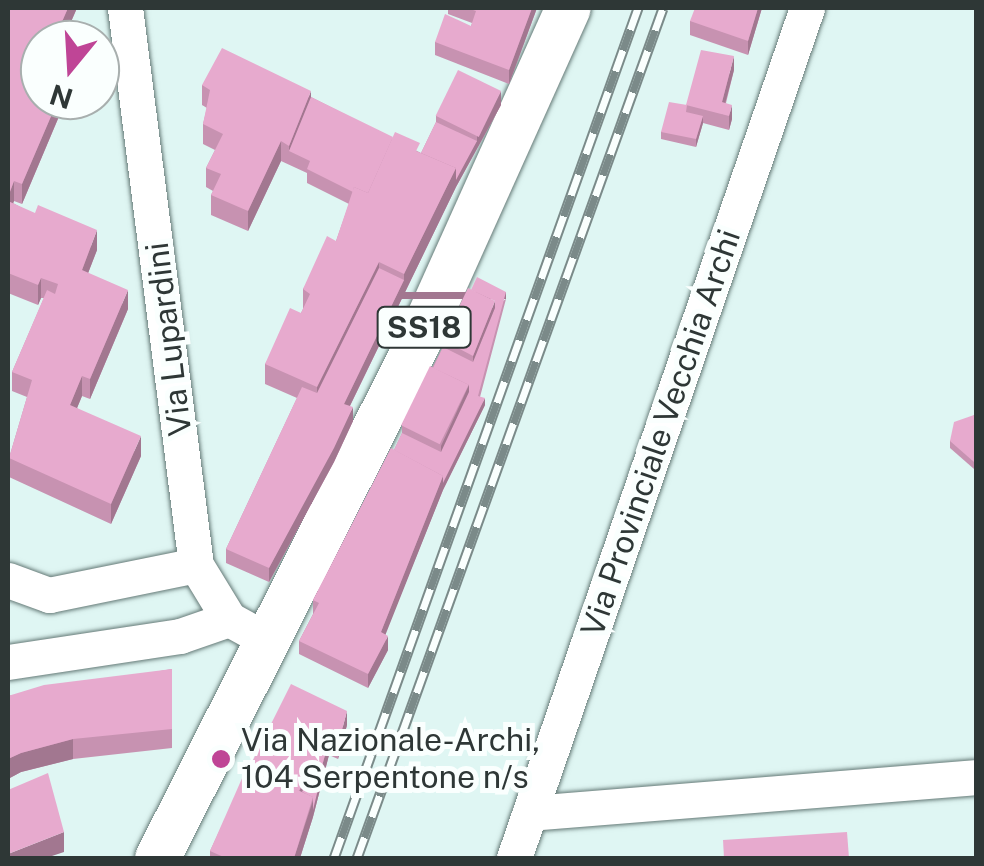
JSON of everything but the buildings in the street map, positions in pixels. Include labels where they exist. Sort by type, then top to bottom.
[{"type":"main road","name":"SS18","points":[[158,858],[248,630],[418,341],[568,8]]},
{"type":"street","name":"Via Lupardini","points":[[126,8],[196,565],[248,630]]},
{"type":"street","name":"Via Provinciale Vecchia Archi","points":[[514,858],[808,8]]},
{"type":"street","points":[[8,580],[50,595],[196,565]]},
{"type":"street","points":[[8,662],[180,636],[248,630]]},
{"type":"street","points":[[530,812],[976,777]]},
{"type":"railway","points":[[334,858],[638,8]]},
{"type":"railway","points":[[357,858],[663,8]]},
{"type":"place","name":"Via Nazionale-Archi, 104 Serpentone n/s","points":[[221,759]]}]
